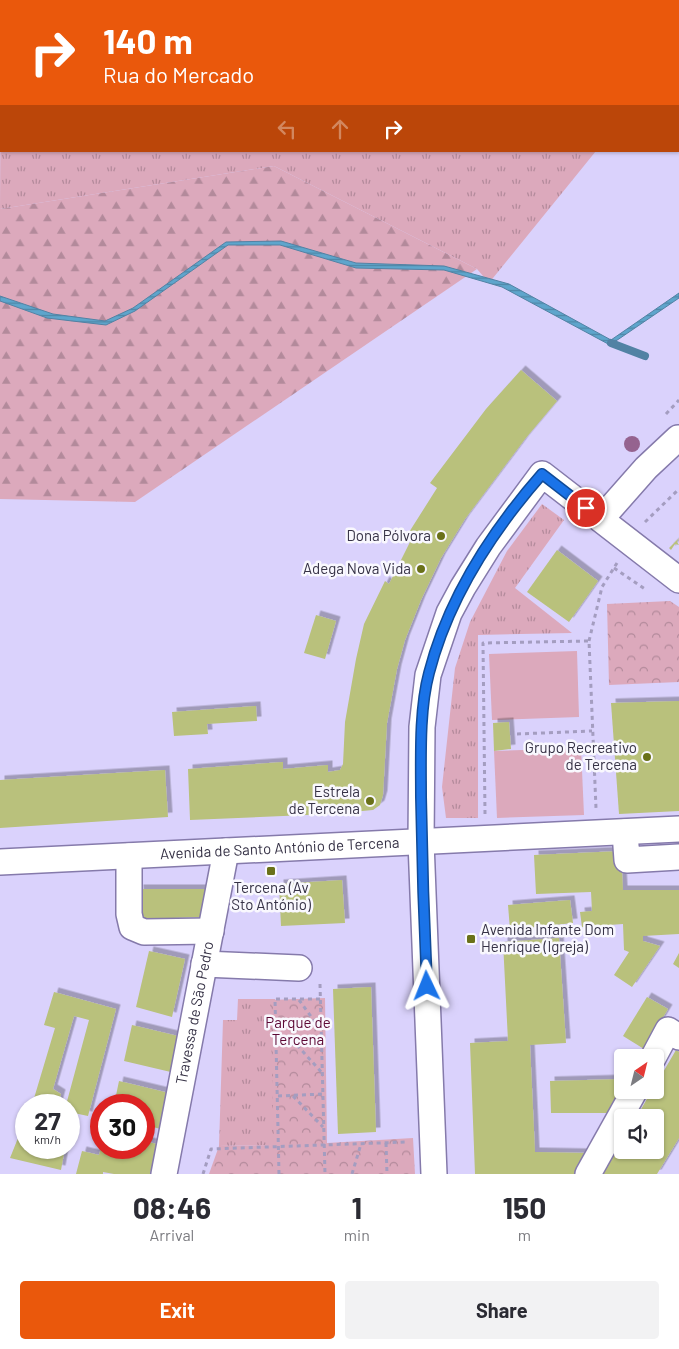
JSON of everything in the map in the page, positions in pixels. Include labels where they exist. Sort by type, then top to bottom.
[{"type":"street","points":[[601,519],[646,468],[678,438]]},
{"type":"street","points":[[434,1174],[421,842],[422,727],[428,675],[449,613],[488,546],[542,474],[679,580]]},
{"type":"street","points":[[636,546],[661,552],[679,564]]},
{"type":"street","name":"Avenida de Santo António de Tercena","points":[[0,862],[679,830]]},
{"type":"street","points":[[626,832],[627,860],[679,857]]},
{"type":"street","name":"Travessa de São Pedro","points":[[164,1174],[226,851]]},
{"type":"street","points":[[129,856],[129,914],[132,927],[144,932],[211,931]]},
{"type":"street","points":[[204,964],[299,968]]},
{"type":"street","points":[[658,1049],[668,1030],[679,1037]]},
{"type":"street","points":[[588,1174],[630,1099]]},
{"type":"path","points":[[665,416],[679,400]]},
{"type":"path","points":[[636,546],[679,489]]},
{"type":"path","points":[[597,833],[589,642],[602,587],[614,568]]},
{"type":"path","points":[[485,839],[483,642],[589,642]]},
{"type":"path","points":[[517,734],[592,731]]},
{"type":"path","points":[[299,968],[319,969],[325,1174]]},
{"type":"path","points":[[279,1174],[275,999],[320,999]]},
{"type":"path","points":[[298,999],[321,1030]]},
{"type":"path","points":[[276,1044],[322,1044]]},
{"type":"path","points":[[296,1045],[322,1074]]},
{"type":"path","points":[[278,1096],[323,1094]]},
{"type":"path","points":[[292,1095],[324,1127]]},
{"type":"path","points":[[203,1174],[211,1149],[432,1141]]},
{"type":"path","points":[[386,1143],[387,1174]]},
{"type":"path","points":[[352,1174],[361,1144]]},
{"type":"green space","points":[[0,152],[595,152],[489,283],[477,269],[274,166],[0,209]]},
{"type":"green space","points":[[274,166],[477,269],[135,502],[0,499],[0,209]]},
{"type":"green space","points":[[542,504],[564,520],[515,588],[572,633],[478,635],[478,818],[446,818],[442,787],[455,668],[470,622],[507,551]]},
{"type":"green space","points":[[670,601],[679,607],[679,682],[609,685],[607,604]]},
{"type":"green space","points":[[577,651],[579,717],[492,720],[489,654]]},
{"type":"green space","points":[[581,748],[584,815],[497,818],[494,751]]},
{"type":"green space","name":"Parque de Tercena","points":[[325,998],[327,1143],[413,1138],[415,1174],[209,1174],[219,1146],[274,1145],[270,1000]]},
{"type":"green space","points":[[238,999],[275,999],[274,1145],[219,1146],[223,1020],[237,1020]]},
{"type":"water","points":[[281,241],[356,263],[444,266],[509,284],[611,340],[679,293],[679,298],[610,345],[502,287],[444,270],[356,268],[280,245],[228,245],[135,311],[106,325],[47,318],[0,301],[0,296],[53,314],[105,321],[133,308],[226,242]]},
{"type":"building","points":[[521,370],[557,401],[525,439],[465,519],[441,558],[421,600],[405,640],[397,669],[387,723],[383,795],[380,805],[373,810],[330,814],[190,820],[188,769],[283,762],[283,769],[328,765],[328,772],[340,770],[343,764],[345,722],[364,624],[385,581],[389,584],[411,540],[406,537],[437,488],[430,483],[486,409]]},
{"type":"building","points":[[679,538],[677,542],[679,545],[675,544],[671,550],[669,548]]},
{"type":"building","points":[[557,550],[598,581],[569,622],[527,592]]},
{"type":"building","points":[[316,615],[336,621],[325,659],[304,653]]},
{"type":"building","name":"Grupo Recreativo de Tercena","points":[[679,701],[679,811],[619,814],[611,703]]},
{"type":"building","points":[[256,706],[257,721],[207,724],[208,734],[174,736],[172,712]]},
{"type":"building","points":[[509,722],[511,749],[494,751],[493,723]]},
{"type":"building","points":[[165,770],[168,817],[0,828],[0,780]]},
{"type":"building","points":[[621,851],[623,890],[679,890],[679,934],[643,936],[643,941],[660,946],[632,987],[614,975],[629,952],[624,950],[623,924],[582,927],[580,912],[592,911],[591,892],[536,894],[534,855]]},
{"type":"building","points":[[342,880],[345,923],[281,926],[279,884]]},
{"type":"building","points":[[139,889],[206,889],[205,917],[140,919]]},
{"type":"building","points":[[570,900],[573,923],[510,930],[508,905]]},
{"type":"building","points":[[559,938],[566,1043],[530,1045],[535,1152],[587,1153],[577,1174],[475,1174],[470,1043],[508,1041],[503,942]]},
{"type":"building","points":[[149,951],[185,959],[172,1017],[136,1007]]},
{"type":"building","points":[[679,953],[679,968],[673,964]]},
{"type":"building","points":[[371,987],[376,1132],[338,1134],[333,989]]},
{"type":"building","points":[[54,992],[116,1009],[94,1094],[90,1094],[88,1116],[80,1114],[80,1094],[69,1094],[89,1020],[74,1016],[53,1089],[61,1094],[35,1094],[55,1028],[44,1025]]},
{"type":"building","points":[[647,997],[668,1009],[644,1049],[623,1036]]},
{"type":"building","points":[[132,1025],[182,1037],[175,1073],[124,1061]]},
{"type":"building","points":[[676,1050],[679,1052],[679,1138],[657,1174],[602,1174],[614,1153],[614,1159],[664,1159],[664,1109],[641,1109],[647,1099],[664,1099],[664,1071]]},
{"type":"building","points":[[614,1079],[614,1099],[618,1099],[613,1113],[551,1113],[550,1081]]},
{"type":"building","points":[[119,1081],[169,1093],[161,1129],[155,1128],[155,1094],[116,1094]]},
{"type":"building","points":[[15,1146],[15,1159],[63,1159],[61,1170],[10,1158]]},
{"type":"building","points":[[82,1151],[90,1153],[90,1159],[154,1159],[150,1174],[114,1174],[103,1172],[103,1174],[76,1174]]},
{"type":"waterway","points":[[611,343],[645,356]]},
{"type":"place","name":"Dona Pólvora","points":[[441,536]]},
{"type":"place","name":"Adega Nova Vida","points":[[421,569]]},
{"type":"place","name":"Grupo Recreativo de Tercena","points":[[647,757]]},
{"type":"place","name":"Estrela de Tercena","points":[[370,801]]},
{"type":"place","name":"Tercena (Av Sto António)","points":[[271,871]]},
{"type":"place","name":"Avenida Infante Dom Henrique (Igreja)","points":[[471,939]]},
{"type":"route","points":[[427,986],[421,842],[421,759],[422,727],[428,675],[449,613],[463,587],[488,546],[530,487],[542,474],[586,508]]}]
